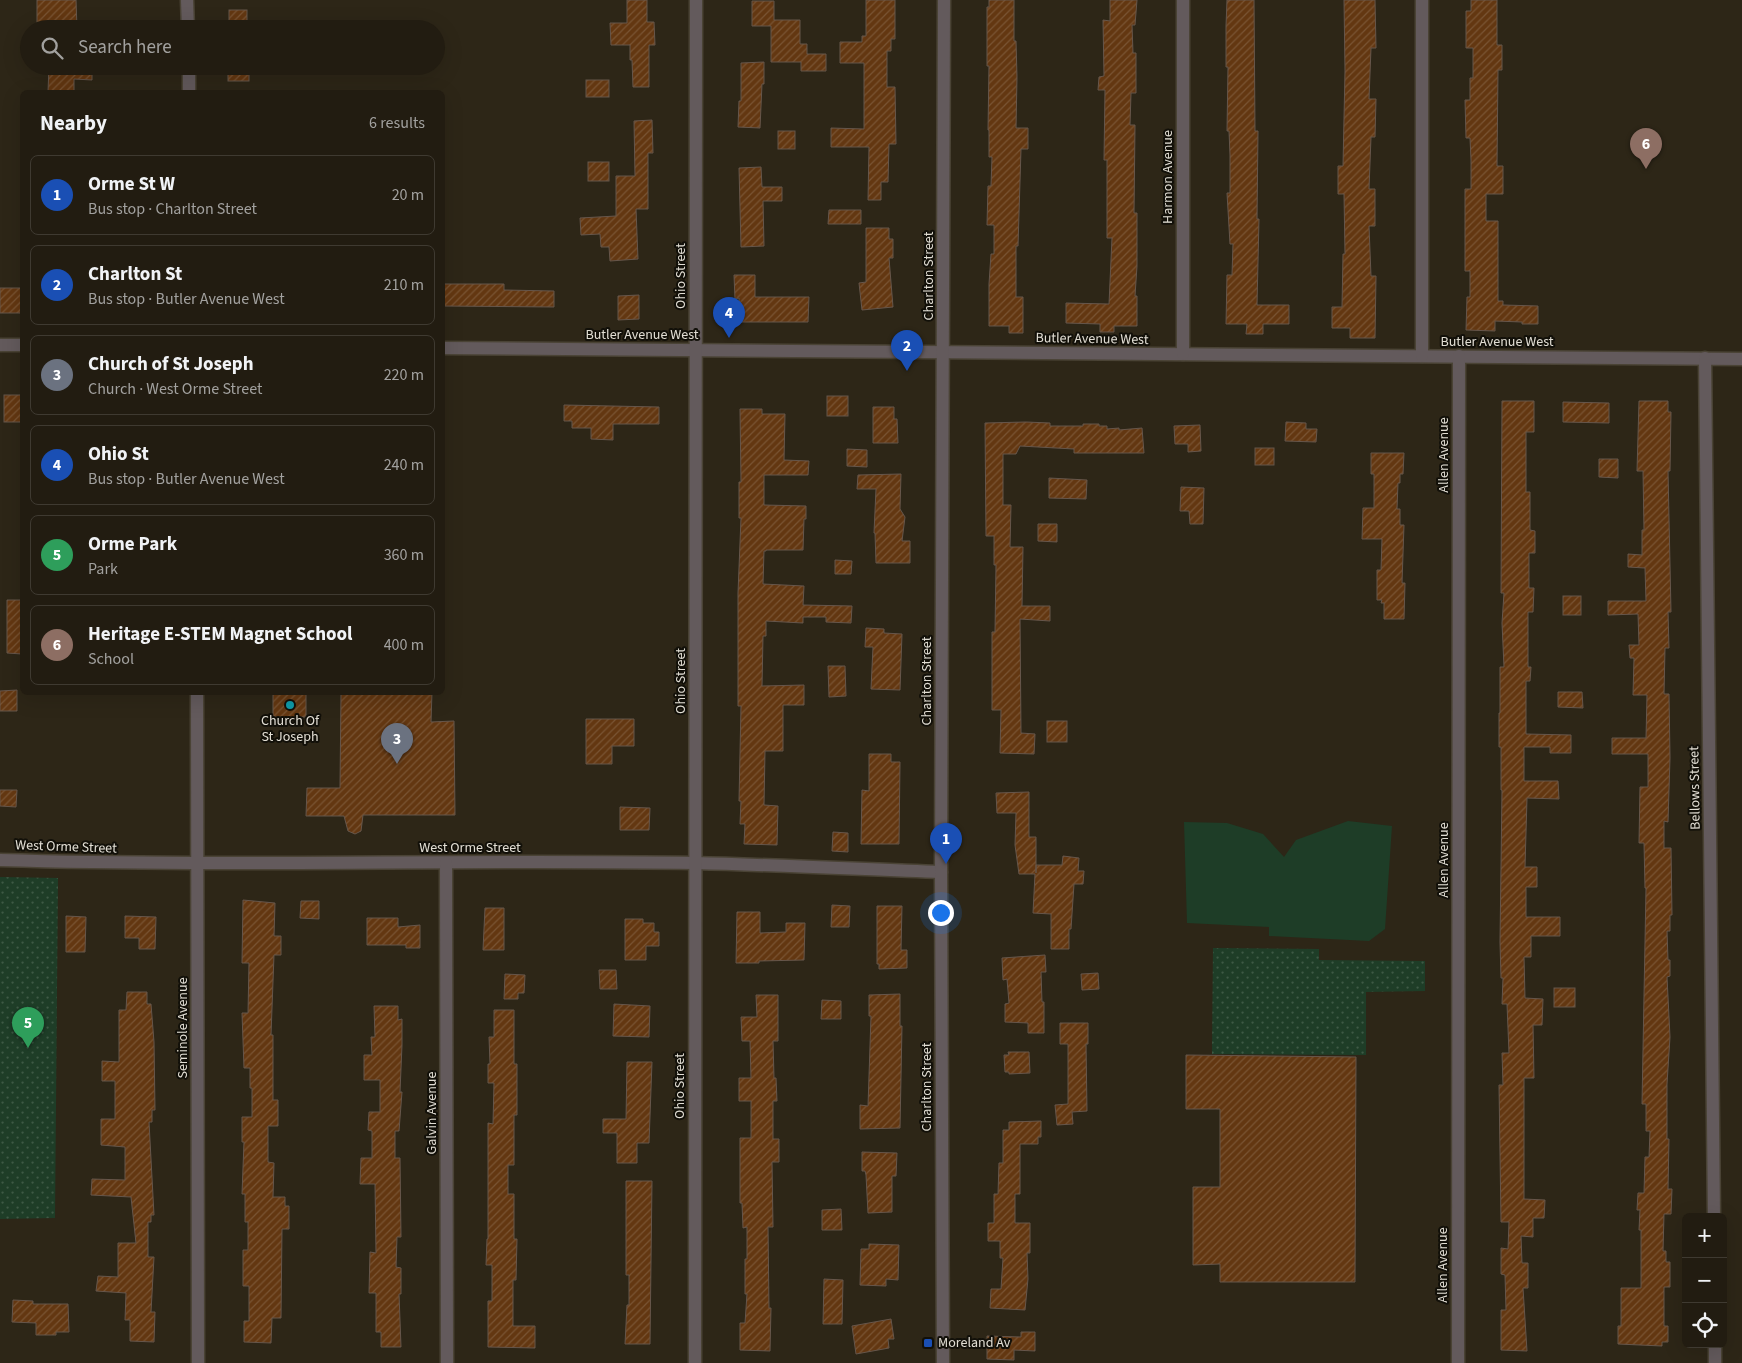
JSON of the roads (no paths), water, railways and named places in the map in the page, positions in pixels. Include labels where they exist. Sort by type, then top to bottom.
[{"type":"street","points":[[187,0],[188,20]]},
{"type":"street","name":"Ohio Street","points":[[695,1363],[696,0]]},
{"type":"street","name":"Charlton Street","points":[[943,1363],[940,872],[944,352],[944,0]]},
{"type":"street","name":"Harmon Avenue","points":[[1183,0],[1183,354]]},
{"type":"street","points":[[1422,0],[1422,356]]},
{"type":"street","points":[[189,75],[189,90]]},
{"type":"street","points":[[0,345],[20,345]]},
{"type":"street","name":"Butler Avenue West","points":[[445,348],[1742,359]]},
{"type":"street","name":"Allen Avenue","points":[[1458,1363],[1459,356]]},
{"type":"street","name":"Bellows Street","points":[[1705,358],[1714,1213]]},
{"type":"street","name":"Seminole Avenue","points":[[197,695],[198,1363]]},
{"type":"street","name":"West Orme Street","points":[[0,860],[197,865],[446,863],[696,864],[940,872]]},
{"type":"street","name":"Galvin Avenue","points":[[446,863],[447,1363]]},
{"type":"street","points":[[1715,1348],[1716,1363]]},
{"type":"place","name":"Heritage E-STEM Magnet School","points":[[1646,169]]},
{"type":"place","name":"Ohio St","points":[[729,338]]},
{"type":"place","name":"Charlton St","points":[[907,371]]},
{"type":"place","name":"Church Of St Joseph","points":[[290,705]]},
{"type":"place","name":"Church of St Joseph","points":[[397,764]]},
{"type":"place","name":"Orme St W","points":[[946,864]]},
{"type":"place","name":"Orme Park","points":[[28,1048]]},
{"type":"place","name":"Moreland Av","points":[[928,1343]]}]
